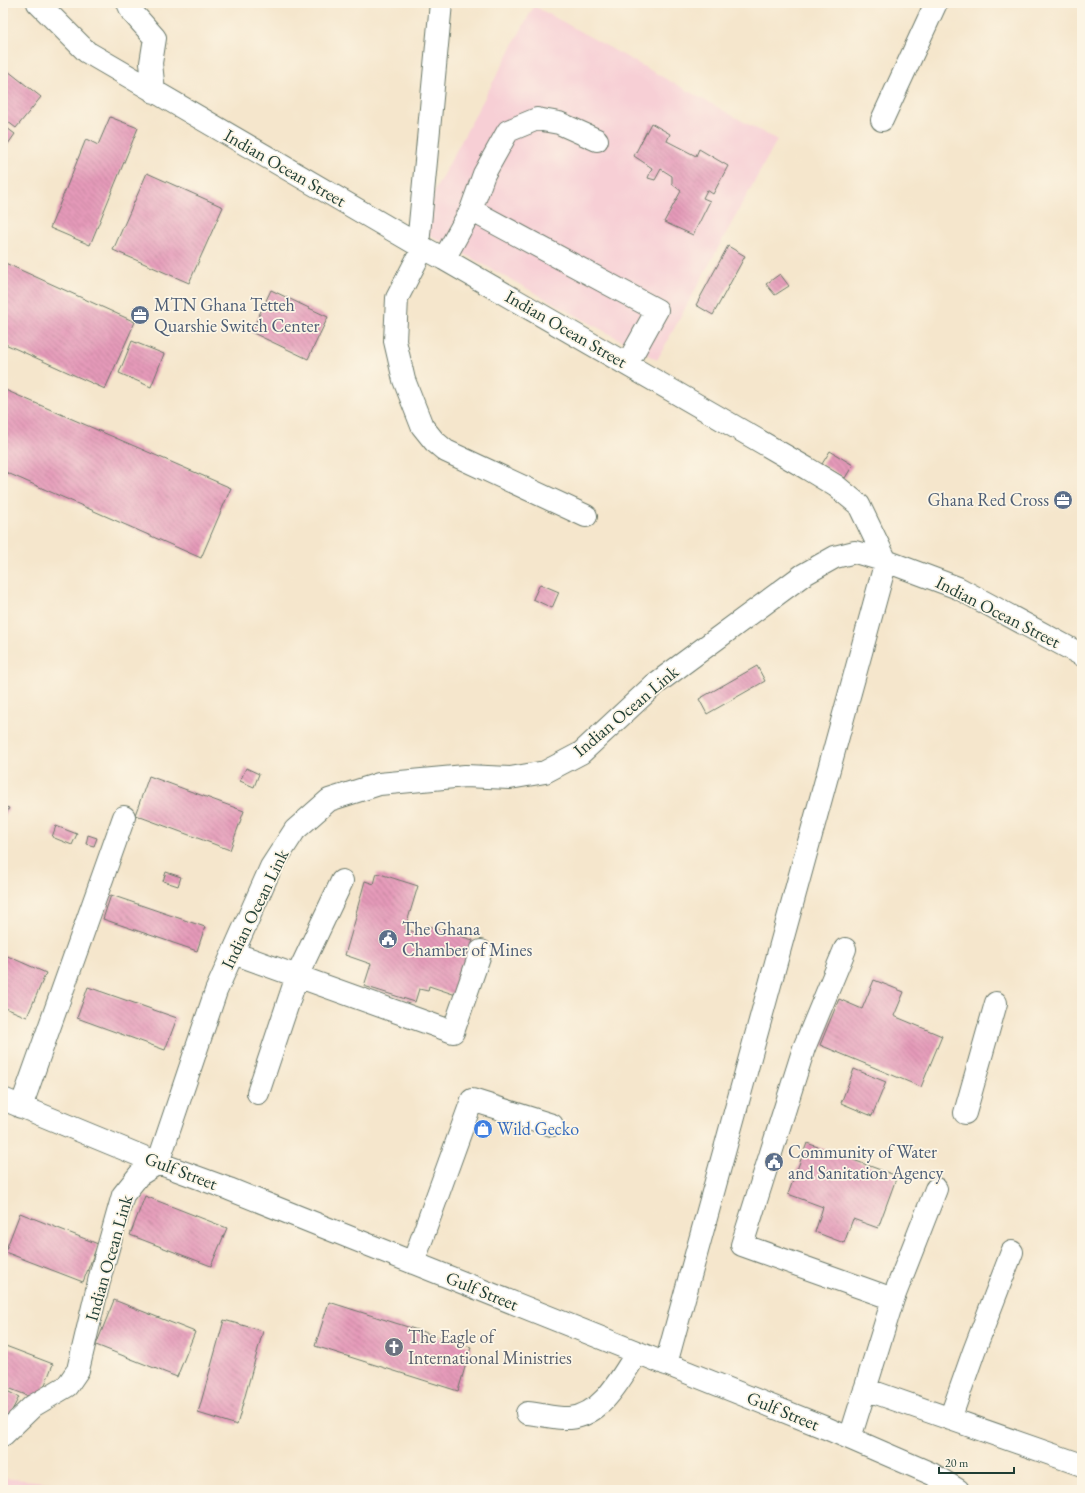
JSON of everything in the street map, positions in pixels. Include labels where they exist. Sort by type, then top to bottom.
[{"type":"street","name":"Indian Ocean Street","points":[[38,3],[87,52],[836,486],[859,505],[886,561],[958,588],[1082,655]]},
{"type":"street","points":[[441,3],[421,246],[397,298],[395,341],[404,380],[422,426],[434,441],[446,451],[586,516]]},
{"type":"street","points":[[882,120],[936,3]]},
{"type":"street","points":[[134,6],[155,38],[151,63],[154,92]]},
{"type":"street","points":[[444,259],[471,210],[484,174],[508,131],[537,119],[559,124],[598,140]]},
{"type":"street","points":[[471,210],[657,310],[627,364]]},
{"type":"street","name":"Indian Ocean Link","points":[[3,1435],[33,1406],[67,1386],[78,1370],[101,1273],[123,1195],[139,1175],[158,1163],[216,990],[271,867],[295,830],[329,800],[379,784],[465,776],[510,778],[546,772],[581,753],[654,685],[803,575],[835,557],[855,552],[886,561]]},
{"type":"street","points":[[666,1364],[886,561]]},
{"type":"street","points":[[12,1103],[124,817]]},
{"type":"street","points":[[258,1093],[297,976],[342,881]]},
{"type":"street","points":[[845,949],[804,1048],[742,1245],[892,1299]]},
{"type":"street","points":[[233,953],[453,1032],[481,951]]},
{"type":"street","points":[[964,1113],[996,1003]]},
{"type":"street","points":[[413,1263],[472,1100],[552,1126]]},
{"type":"street","name":"Gulf Street","points":[[12,1103],[158,1163],[236,1192],[850,1438],[932,1474],[958,1490]]},
{"type":"street","points":[[850,1438],[892,1299],[936,1189]]},
{"type":"street","points":[[950,1419],[1012,1252]]},
{"type":"street","points":[[527,1413],[569,1418],[583,1415],[599,1405],[615,1387],[637,1353]]},
{"type":"street","points":[[865,1389],[1082,1465]]},
{"type":"shaded area","points":[[534,6],[777,140],[657,360],[415,227]]},
{"type":"shaded area","points":[[3,1478],[128,1490],[3,1490]]},
{"type":"building","points":[[3,67],[41,97],[16,128],[3,118]]},
{"type":"building","points":[[110,117],[138,128],[90,245],[50,228],[86,139],[98,145]]},
{"type":"building","points":[[651,123],[670,134],[667,141],[696,156],[699,149],[728,166],[713,194],[707,190],[703,198],[710,201],[693,235],[664,222],[681,191],[672,184],[672,176],[661,169],[655,180],[648,178],[652,168],[634,156]]},
{"type":"building","points":[[3,125],[15,134],[3,151]]},
{"type":"building","points":[[147,173],[223,207],[189,283],[113,250]]},
{"type":"building","points":[[728,246],[745,256],[713,315],[696,305]]},
{"type":"building","points":[[3,262],[135,322],[105,389],[3,343]]},
{"type":"building","points":[[780,274],[789,286],[775,295],[766,284]]},
{"type":"building","points":[[271,290],[328,317],[308,359],[251,332]]},
{"type":"building","points":[[132,341],[164,354],[151,387],[119,373]]},
{"type":"building","points":[[3,389],[231,488],[201,558],[3,471]]},
{"type":"building","points":[[830,451],[853,465],[845,478],[822,464]]},
{"type":"building","points":[[540,584],[559,592],[552,608],[533,599]]},
{"type":"building","points":[[757,666],[765,681],[707,714],[699,699]]},
{"type":"building","points":[[246,768],[259,774],[254,787],[240,781]]},
{"type":"building","points":[[149,776],[244,811],[230,850],[135,815]]},
{"type":"building","points":[[3,806],[9,808],[3,820]]},
{"type":"building","points":[[56,826],[77,834],[72,845],[52,837]]},
{"type":"building","points":[[88,835],[97,838],[94,846],[86,844]]},
{"type":"building","points":[[166,872],[181,877],[178,886],[163,881]]},
{"type":"building","points":[[377,873],[418,886],[405,929],[425,935],[428,926],[473,940],[456,995],[429,986],[428,991],[419,989],[415,1002],[364,986],[371,964],[345,955],[365,881],[374,884]]},
{"type":"building","points":[[111,895],[205,927],[197,951],[103,919]]},
{"type":"building","points":[[3,954],[46,973],[27,1017],[3,1007]]},
{"type":"building","points":[[874,980],[904,992],[894,1016],[942,1036],[921,1087],[820,1045],[839,999],[862,1009]]},
{"type":"building","points":[[88,987],[177,1018],[165,1050],[77,1018]]},
{"type":"building","points":[[854,1069],[886,1082],[872,1116],[841,1103]]},
{"type":"building","points":[[807,1143],[897,1176],[878,1228],[853,1219],[844,1243],[815,1232],[823,1207],[788,1194]]},
{"type":"building","points":[[145,1196],[227,1228],[211,1266],[130,1235]]},
{"type":"building","points":[[20,1213],[98,1244],[83,1282],[5,1252]]},
{"type":"building","points":[[114,1300],[195,1332],[177,1377],[96,1345]]},
{"type":"building","points":[[329,1302],[471,1347],[458,1391],[315,1346]]},
{"type":"building","points":[[224,1320],[263,1331],[237,1425],[198,1413]]},
{"type":"building","points":[[3,1345],[53,1364],[39,1400],[3,1386]]},
{"type":"building","points":[[5,1390],[19,1397],[9,1416],[3,1412],[3,1395]]},
{"type":"place","name":"MTN Ghana Tetteh Quarshie Switch Center","points":[[140,315]]},
{"type":"place","name":"Ghana Red Cross","points":[[1063,500]]},
{"type":"place","name":"The Ghana Chamber of Mines","points":[[388,939]]},
{"type":"place","name":"Wild Gecko","points":[[483,1129]]},
{"type":"place","name":"Community of Water and Sanitation Agency","points":[[774,1162]]},
{"type":"place","name":"The Eagle of International Ministries","points":[[394,1347]]}]
